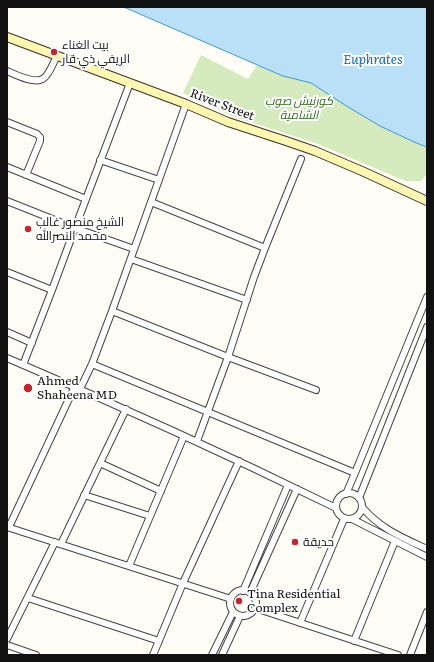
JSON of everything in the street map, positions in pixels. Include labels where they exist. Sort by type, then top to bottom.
[{"type":"main road","name":"River Street","points":[[7,37],[186,104],[228,122],[286,140],[327,156],[427,201]]},
{"type":"street","points":[[7,71],[33,81],[39,81],[47,74],[57,56]]},
{"type":"street","points":[[24,365],[74,228],[130,83]]},
{"type":"street","points":[[186,104],[92,364],[78,387],[8,527],[231,598]]},
{"type":"street","points":[[7,122],[37,134],[40,137],[40,141],[26,175]]},
{"type":"street","points":[[197,441],[228,357],[265,248],[301,159]]},
{"type":"street","points":[[100,160],[159,180]]},
{"type":"street","points":[[7,167],[86,199]]},
{"type":"street","points":[[7,201],[74,228],[134,249]]},
{"type":"street","points":[[151,202],[265,248]]},
{"type":"street","points":[[130,259],[247,300]]},
{"type":"street","points":[[7,272],[52,290]]},
{"type":"street","points":[[346,494],[427,297]]},
{"type":"street","points":[[112,311],[316,390]]},
{"type":"street","points":[[427,327],[425,339],[359,498],[362,507],[383,527],[427,550]]},
{"type":"street","points":[[7,332],[32,343]]},
{"type":"street","points":[[7,358],[78,387],[197,441],[336,508]]},
{"type":"street","points":[[92,364],[355,474]]},
{"type":"street","points":[[7,639],[84,495],[126,409]]},
{"type":"street","points":[[129,566],[184,436]]},
{"type":"street","points":[[153,655],[183,583],[239,461]]},
{"type":"street","points":[[100,463],[161,491]]},
{"type":"street","points":[[243,591],[288,485]]},
{"type":"street","points":[[250,593],[297,489]]},
{"type":"street","points":[[359,498],[352,494],[346,494],[338,499],[336,508],[339,514],[344,518],[352,519],[427,557]]},
{"type":"street","points":[[84,495],[150,516]]},
{"type":"street","points":[[352,519],[358,516],[362,507]]},
{"type":"street","points":[[300,623],[344,518]]},
{"type":"street","points":[[354,641],[395,541]]},
{"type":"street","points":[[243,591],[250,593],[256,604],[252,612],[249,615],[240,616],[233,612],[230,608],[231,598],[236,593],[243,591]]},
{"type":"street","points":[[28,598],[159,641]]},
{"type":"street","points":[[254,608],[391,654],[398,655]]},
{"type":"street","points":[[212,655],[233,612]]},
{"type":"street","points":[[410,655],[427,612]]},
{"type":"street","points":[[222,655],[240,616]]},
{"type":"street","points":[[7,645],[36,655]]},
{"type":"green space","name":"كورنيش صوب الشامية","points":[[201,55],[248,79],[257,65],[283,76],[311,83],[380,126],[427,147],[427,174],[421,181],[406,181],[318,144],[232,116],[183,93]]},
{"type":"water","name":"Euphrates","points":[[124,7],[427,7],[427,147],[380,126],[311,83],[283,76]]},
{"type":"place","name":"بيت الغناء الريفي ذي قار","points":[[54,52]]},
{"type":"place","name":"الشيخ منصور غالب محمد النصرالله","points":[[28,229]]},
{"type":"place","name":"Ahmed Shaheena MD","points":[[28,388]]},
{"type":"place","name":"حديقة","points":[[295,542]]},
{"type":"place","name":"Tina Residential Complex","points":[[239,601]]}]
